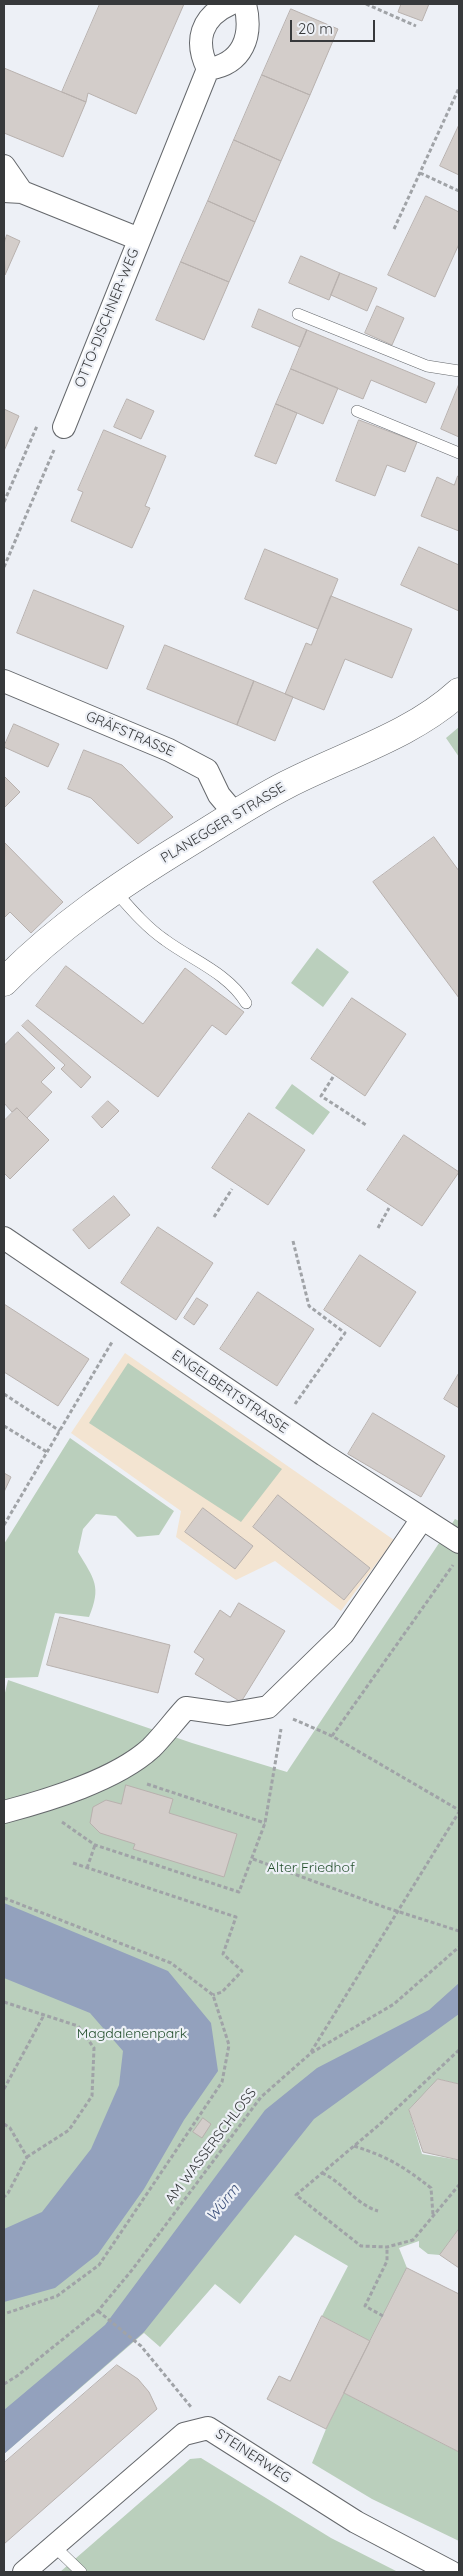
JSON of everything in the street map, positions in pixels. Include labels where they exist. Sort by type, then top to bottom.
[{"type":"main road","name":"PLANEGGER STRASSE","points":[[4,982],[74,921],[115,891],[235,814],[286,785],[414,725],[439,710],[459,692]]},
{"type":"street","points":[[230,4],[219,9],[208,20],[200,41],[201,55],[208,69],[220,67],[234,61],[239,54],[248,30],[245,4]]},
{"type":"street","name":"OTTO-DISCHNER-WEG","points":[[64,426],[208,69]]},
{"type":"street","points":[[4,166],[13,191],[139,240]]},
{"type":"street","name":"GRÄFSTRASSE","points":[[4,681],[169,750],[208,770],[219,795],[235,814]]},
{"type":"street","name":"ENGELBERTSTRASSE","points":[[4,1238],[422,1519],[456,1553]]},
{"type":"street","points":[[4,1812],[35,1804],[115,1773],[150,1748],[186,1708],[228,1714],[275,1710],[343,1634],[422,1519]]},
{"type":"street","name":"STEINERWEG","points":[[24,2572],[184,2434],[208,2428],[356,2522],[452,2572]]},
{"type":"lane","points":[[298,314],[427,366],[459,370]]},
{"type":"lane","points":[[357,411],[459,453]]},
{"type":"lane","points":[[115,891],[164,939],[225,980],[240,994],[246,1003]]},
{"type":"lane","points":[[54,2546],[81,2572]]},
{"type":"path","points":[[366,4],[416,26]]},
{"type":"path","points":[[394,229],[459,88]]},
{"type":"path","points":[[420,173],[459,191]]},
{"type":"path","points":[[4,502],[41,418],[72,405]]},
{"type":"path","points":[[4,567],[64,426]]},
{"type":"path","points":[[332,1078],[321,1096],[366,1126]]},
{"type":"path","points":[[214,1217],[232,1189]]},
{"type":"path","points":[[378,1228],[389,1208]]},
{"type":"path","points":[[290,1411],[345,1333],[309,1306],[293,1241]]},
{"type":"path","points":[[4,1525],[126,1320]]},
{"type":"path","points":[[4,1394],[60,1431]]},
{"type":"path","points":[[4,1426],[47,1452]]},
{"type":"path","points":[[332,1736],[456,1553]]},
{"type":"path","points":[[35,1804],[95,1845],[239,1892],[265,1823],[276,1768],[275,1710],[332,1736],[459,1811],[311,2052]]},
{"type":"path","points":[[115,1773],[265,1823]]},
{"type":"path","points":[[87,1868],[95,1845]]},
{"type":"path","points":[[253,1859],[397,1912],[459,1931]]},
{"type":"path","points":[[72,1863],[236,1917],[223,1954],[242,1971],[222,1992],[213,1995]]},
{"type":"path","points":[[4,1898],[171,1963],[213,1995],[229,2045],[222,2082],[99,2265],[57,2296],[4,2314]]},
{"type":"path","name":"AM WASSERSCHLOSS","points":[[4,2384],[17,2376],[98,2311],[132,2270],[261,2097],[311,2052],[394,2004],[459,1947]]},
{"type":"path","points":[[4,2002],[78,2026],[94,2048],[92,2096],[69,2130],[27,2158],[8,2193],[4,2196]]},
{"type":"path","points":[[4,2089],[44,2015]]},
{"type":"path","points":[[459,2050],[296,2195],[360,2246],[387,2247],[412,2240],[459,2185]]},
{"type":"path","points":[[4,2124],[10,2128],[27,2158]]},
{"type":"path","points":[[353,2146],[395,2161],[431,2188],[433,2216]]},
{"type":"path","points":[[322,2173],[330,2176],[359,2202],[378,2212]]},
{"type":"path","points":[[383,2316],[365,2306],[387,2261],[387,2247]]},
{"type":"path","points":[[98,2311],[141,2346],[208,2428]]},
{"type":"shaded area","points":[[125,1353],[394,1540],[341,1611],[275,1561],[236,1580],[176,1537],[181,1511],[71,1433]]},
{"type":"green space","points":[[459,727],[459,757],[446,738]]},
{"type":"green space","points":[[317,948],[349,972],[323,1007],[291,983]]},
{"type":"green space","points":[[292,1084],[330,1112],[313,1135],[275,1108]]},
{"type":"green space","points":[[128,1363],[282,1469],[241,1522],[89,1423]]},
{"type":"green space","points":[[70,1438],[174,1511],[159,1535],[137,1537],[116,1516],[96,1514],[83,1529],[78,1552],[94,1583],[95,1598],[89,1617],[55,1613],[38,1677],[4,1678],[4,1544]]},
{"type":"green space","points":[[455,1519],[459,1521],[459,2084],[438,2079],[409,2110],[422,2154],[459,2160],[459,2229],[440,2255],[428,2254],[419,2247],[419,2241],[399,2248],[407,2268],[370,2341],[322,2316],[348,2266],[295,2235],[240,2304],[215,2284],[160,2347],[144,2333],[4,2454],[4,1697],[8,1680],[192,1743],[287,1772]]},
{"type":"green space","points":[[344,2393],[459,2452],[459,2541],[372,2499],[312,2463]]},
{"type":"green space","points":[[201,2458],[331,2538],[398,2572],[60,2572],[190,2459]]},
{"type":"water","points":[[4,1903],[168,1971],[211,2023],[218,2071],[184,2120],[144,2189],[98,2254],[55,2288],[4,2302],[4,2229],[42,2212],[91,2149],[119,2085],[123,2051],[90,2013],[4,1978]]},
{"type":"water","name":"Würm","points":[[459,1983],[459,2014],[314,2119],[144,2332],[4,2454],[4,2410],[105,2325],[265,2110],[317,2068],[429,2010]]},
{"type":"building","points":[[100,4],[184,4],[136,114],[88,93],[86,102],[62,92]]},
{"type":"building","points":[[401,4],[429,4],[422,21],[398,12]]},
{"type":"building","points":[[291,9],[338,29],[310,95],[262,75]]},
{"type":"building","points":[[4,68],[86,102],[63,157],[4,133]]},
{"type":"building","points":[[262,75],[310,95],[281,161],[234,140]]},
{"type":"building","points":[[459,125],[459,175],[440,166]]},
{"type":"building","points":[[234,140],[281,161],[255,222],[208,201]]},
{"type":"building","points":[[426,196],[459,212],[459,244],[435,297],[388,275]]},
{"type":"building","points":[[208,201],[255,222],[229,282],[181,262]]},
{"type":"building","points":[[7,235],[20,241],[5,275],[4,244]]},
{"type":"building","points":[[301,256],[340,273],[329,300],[289,283]]},
{"type":"building","points":[[181,262],[229,282],[204,340],[156,320]]},
{"type":"building","points":[[340,273],[377,288],[367,311],[331,295]]},
{"type":"building","points":[[377,306],[404,318],[392,345],[365,333]]},
{"type":"building","points":[[259,309],[307,330],[300,347],[252,327]]},
{"type":"building","points":[[307,330],[435,383],[426,403],[371,380],[363,399],[291,369]]},
{"type":"building","points":[[291,369],[338,388],[323,424],[276,404]]},
{"type":"building","points":[[459,384],[459,437],[441,429]]},
{"type":"building","points":[[127,399],[154,411],[141,439],[114,427]]},
{"type":"building","points":[[276,404],[297,413],[276,464],[255,456]]},
{"type":"building","points":[[4,409],[19,416],[4,451]]},
{"type":"building","points":[[359,420],[417,442],[405,472],[387,465],[375,496],[336,481]]},
{"type":"building","points":[[104,430],[166,456],[145,506],[150,508],[132,548],[71,521],[83,492],[78,490]]},
{"type":"building","points":[[458,476],[459,531],[421,516],[437,477],[454,485]]},
{"type":"building","points":[[419,547],[459,565],[459,611],[401,585]]},
{"type":"building","points":[[265,549],[338,579],[318,629],[245,599]]},
{"type":"building","points":[[34,590],[124,626],[107,669],[17,633]]},
{"type":"building","points":[[331,596],[412,629],[392,678],[345,659],[324,710],[285,694],[306,643],[311,645]]},
{"type":"building","points":[[165,645],[254,681],[237,725],[147,689]]},
{"type":"building","points":[[254,681],[293,697],[275,741],[237,725]]},
{"type":"building","points":[[14,724],[59,744],[48,767],[4,747]]},
{"type":"building","points":[[84,750],[122,765],[173,817],[138,844],[91,798],[68,789]]},
{"type":"building","points":[[4,776],[20,792],[4,808]]},
{"type":"building","points":[[434,837],[459,871],[459,998],[373,882]]},
{"type":"building","points":[[5,843],[63,902],[31,933],[10,912],[4,918]]},
{"type":"building","points":[[66,966],[143,1024],[185,968],[244,1012],[226,1035],[212,1025],[158,1097],[36,1006]]},
{"type":"building","points":[[352,998],[406,1034],[365,1096],[311,1059]]},
{"type":"building","points":[[28,1020],[91,1077],[81,1088],[61,1069],[65,1065],[22,1026]]},
{"type":"building","points":[[18,1032],[55,1068],[41,1082],[52,1092],[27,1118],[17,1108],[12,1112],[4,1103],[4,1046]]},
{"type":"building","points":[[108,1101],[119,1111],[102,1128],[92,1117]]},
{"type":"building","points":[[17,1108],[49,1140],[10,1179],[4,1173],[4,1121]]},
{"type":"building","points":[[249,1113],[305,1150],[268,1205],[212,1168]]},
{"type":"building","points":[[404,1135],[459,1172],[422,1226],[367,1190]]},
{"type":"building","points":[[114,1196],[130,1215],[89,1249],[73,1230]]},
{"type":"building","points":[[158,1227],[213,1263],[176,1320],[121,1283]]},
{"type":"building","points":[[360,1255],[416,1292],[380,1347],[324,1310]]},
{"type":"building","points":[[258,1292],[314,1329],[277,1386],[220,1349]]},
{"type":"building","points":[[197,1298],[208,1305],[194,1325],[184,1318]]},
{"type":"building","points":[[4,1304],[89,1359],[58,1406],[4,1372]]},
{"type":"building","points":[[459,1373],[459,1408],[444,1399]]},
{"type":"building","points":[[373,1413],[445,1456],[421,1497],[348,1454]]},
{"type":"building","points":[[4,1473],[11,1477],[4,1492]]},
{"type":"building","points":[[278,1495],[370,1568],[344,1600],[253,1527]]},
{"type":"building","points":[[203,1508],[253,1546],[235,1569],[185,1532]]},
{"type":"building","points":[[239,1603],[285,1631],[241,1702],[195,1674],[204,1659],[194,1652],[220,1610],[230,1617]]},
{"type":"building","points":[[60,1617],[170,1645],[158,1693],[47,1665]]},
{"type":"building","points":[[126,1785],[173,1799],[169,1813],[237,1834],[224,1877],[133,1849],[135,1844],[100,1833],[90,1823],[93,1807],[106,1800],[121,1804]]},
{"type":"building","points":[[438,2079],[459,2084],[459,2160],[423,2152],[409,2110]]},
{"type":"building","points":[[203,2118],[211,2124],[202,2138],[193,2132]]},
{"type":"building","points":[[459,2229],[459,2268],[440,2255]]},
{"type":"building","points":[[407,2268],[459,2294],[459,2452],[344,2393]]},
{"type":"building","points":[[322,2316],[370,2341],[326,2429],[267,2399],[279,2376],[290,2381]]},
{"type":"building","points":[[117,2365],[138,2379],[149,2392],[157,2409],[4,2544],[4,2463]]},
{"type":"park label","name":"Alter Friedhof","points":[[311,1868]]},
{"type":"park label","name":"Magdalenenpark","points":[[132,2034]]}]
